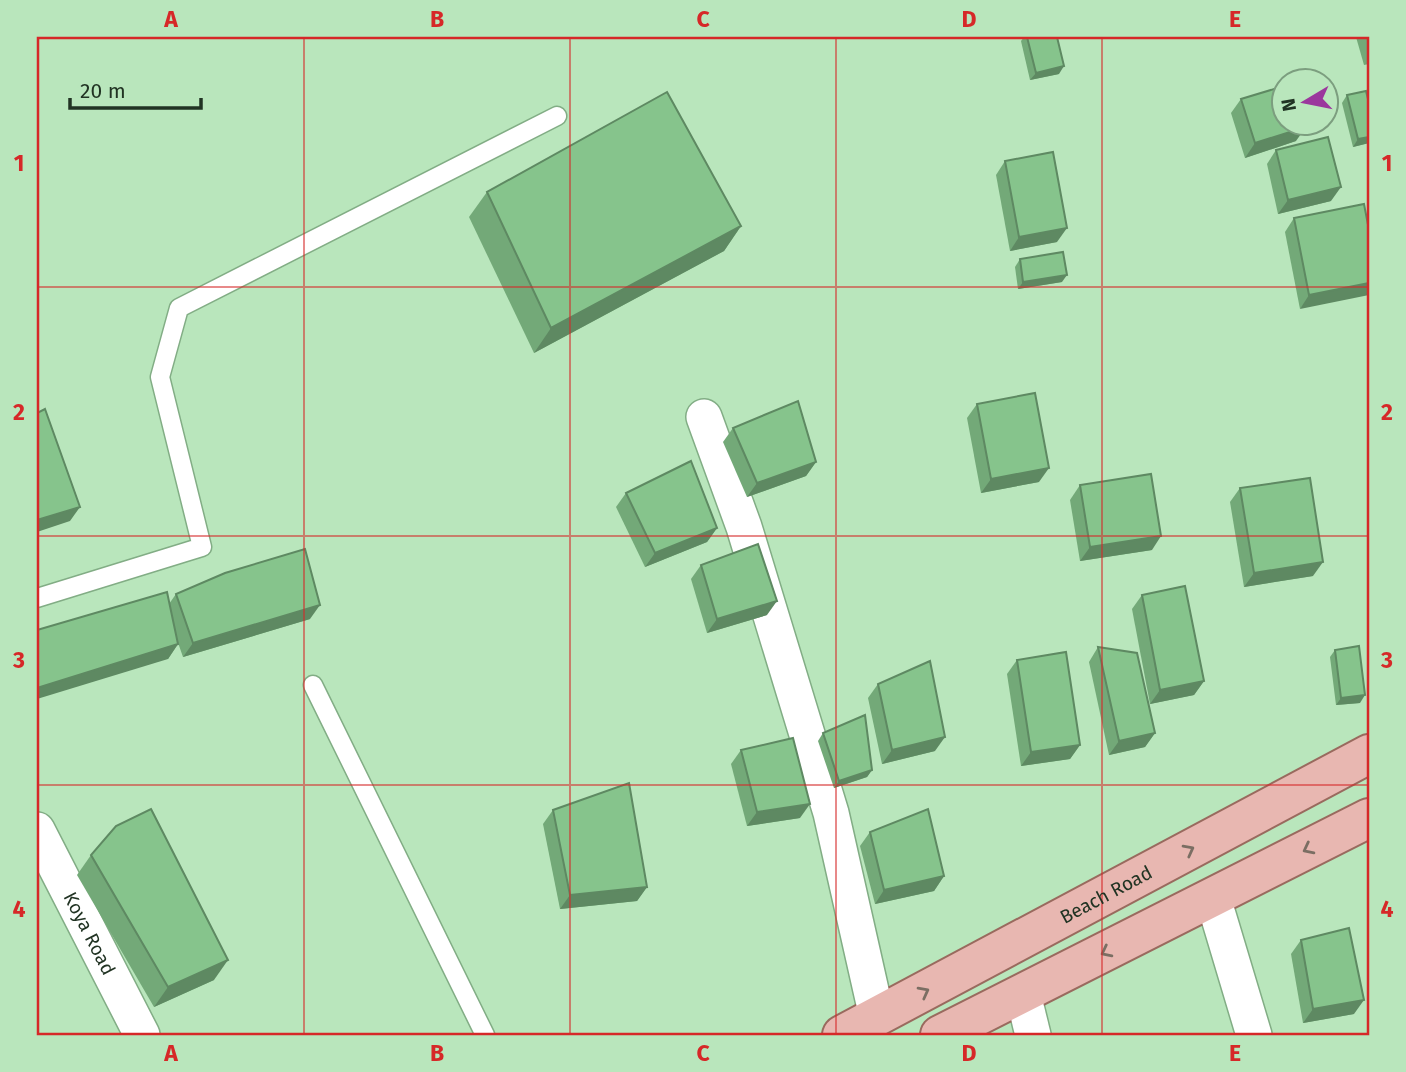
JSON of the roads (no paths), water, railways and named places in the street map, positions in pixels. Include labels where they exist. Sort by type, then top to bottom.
[{"type":"main road","name":"Beach Road","points":[[842,1035],[1369,754]]},
{"type":"main road","points":[[940,1035],[1369,818]]},
{"type":"street","points":[[704,417],[744,527],[831,813],[877,1017]]},
{"type":"street","name":"Koya Road","points":[[37,831],[142,1035]]},
{"type":"street","points":[[1213,898],[1254,1035]]},
{"type":"street","points":[[1023,994],[1033,1035]]},
{"type":"lane","points":[[37,598],[202,547],[160,377],[179,308],[557,116]]},
{"type":"lane","points":[[313,685],[485,1035]]}]
